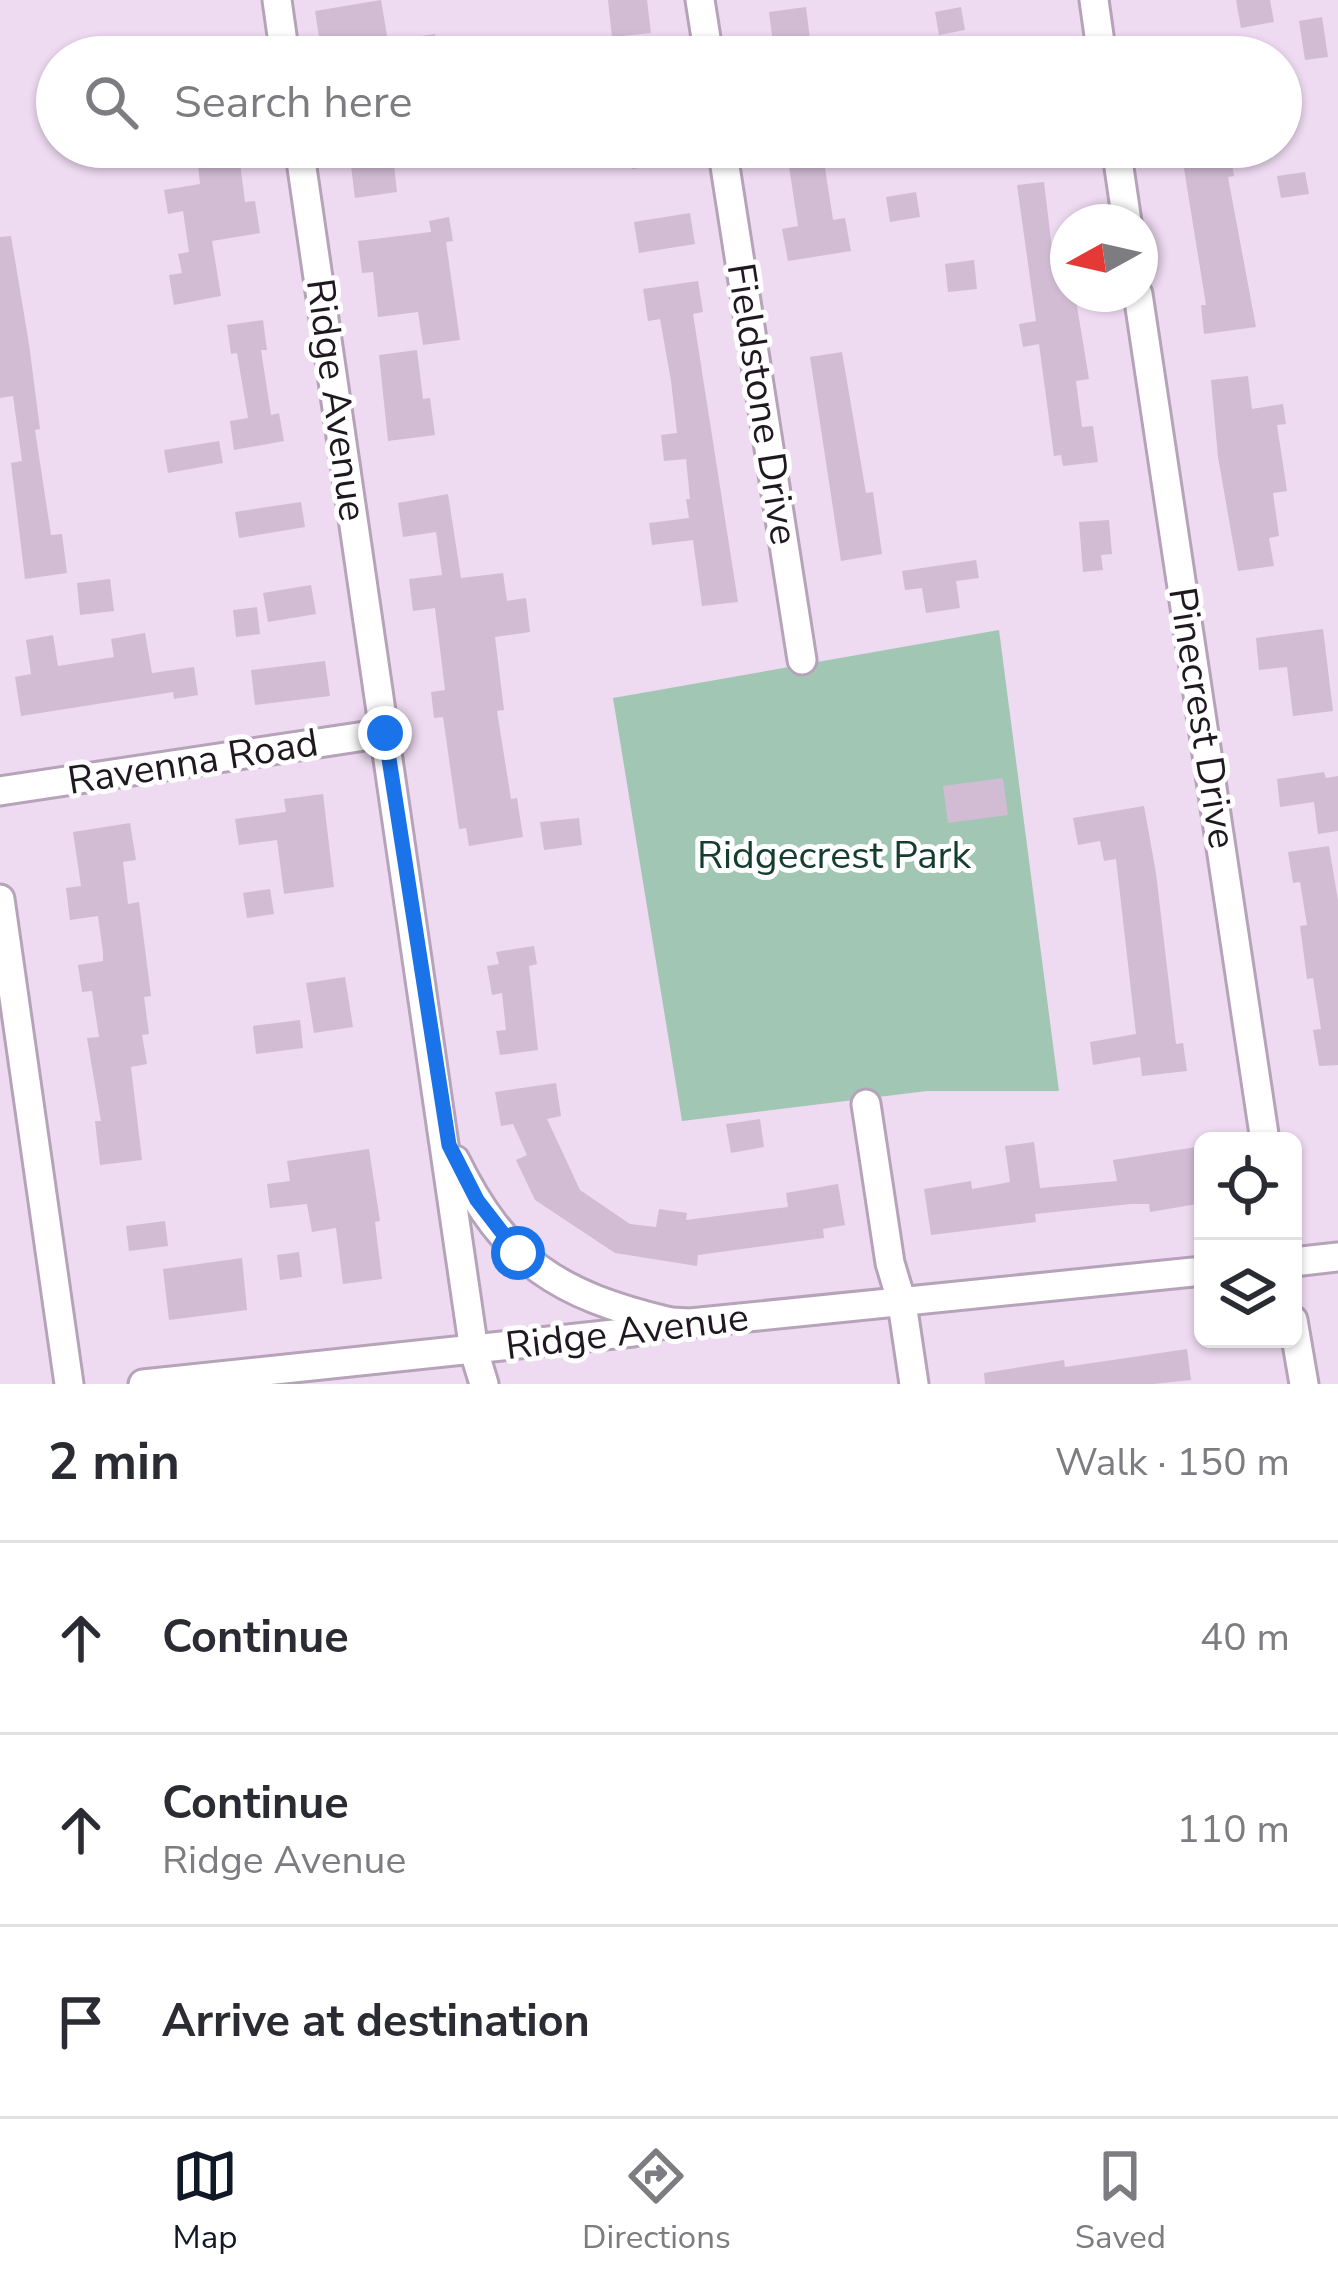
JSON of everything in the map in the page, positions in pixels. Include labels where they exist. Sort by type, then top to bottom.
[{"type":"street","points":[[277,0],[282,36]]},
{"type":"street","points":[[700,0],[706,36]]},
{"type":"street","points":[[1094,0],[1099,36]]},
{"type":"street","name":"Ridge Avenue","points":[[301,168],[473,1351],[633,1332],[671,1322],[1194,1272]]},
{"type":"street","name":"Fieldstone Drive","points":[[725,168],[802,661]]},
{"type":"street","points":[[1119,168],[1124,204]]},
{"type":"street","name":"Pinecrest Drive","points":[[1141,312],[1264,1132]]},
{"type":"street","name":"Ravenna Road","points":[[0,791],[385,733]]},
{"type":"street","points":[[0,899],[68,1384]]},
{"type":"street","points":[[866,1104],[914,1384]]},
{"type":"street","points":[[442,1118],[470,1190],[518,1253],[580,1296],[671,1322]]},
{"type":"street","points":[[1302,1261],[1338,1257]]},
{"type":"street","points":[[1298,1348],[1304,1384]]},
{"type":"street","points":[[143,1384],[473,1351],[484,1384]]},
{"type":"green space","name":"Ridgecrest Park","points":[[999,630],[1059,1091],[927,1091],[682,1121],[613,698]]},
{"type":"building","points":[[381,0],[387,36],[319,36],[315,11]]},
{"type":"building","points":[[608,0],[647,0],[651,33],[612,36]]},
{"type":"building","points":[[1236,0],[1270,0],[1274,22],[1241,28]]},
{"type":"building","points":[[806,7],[810,36],[772,36],[769,12]]},
{"type":"building","points":[[961,7],[965,30],[939,35],[935,12]]},
{"type":"building","points":[[1322,17],[1328,57],[1305,60],[1299,21]]},
{"type":"building","points":[[198,168],[241,168],[245,202],[255,201],[260,233],[212,241],[221,296],[174,305],[169,275],[182,273],[178,254],[189,252],[183,211],[168,214],[164,190],[200,184]]},
{"type":"building","points":[[351,168],[394,168],[397,192],[355,198]]},
{"type":"building","points":[[789,168],[825,168],[833,220],[845,218],[851,251],[788,261],[782,229],[798,226]]},
{"type":"building","points":[[1184,168],[1233,168],[1234,176],[1228,177],[1256,327],[1204,334],[1201,305],[1206,305]]},
{"type":"building","points":[[1305,172],[1309,194],[1281,198],[1277,176]]},
{"type":"building","points":[[1044,182],[1050,232],[1050,312],[1078,312],[1089,379],[1076,381],[1082,427],[1093,426],[1098,462],[1063,466],[1061,455],[1054,456],[1039,344],[1023,347],[1019,324],[1036,321],[1017,185]]},
{"type":"building","points":[[916,192],[920,217],[890,222],[886,197]]},
{"type":"building","points":[[690,213],[695,244],[639,253],[634,222]]},
{"type":"building","points":[[449,217],[453,241],[446,242],[460,340],[423,345],[418,312],[378,317],[373,272],[362,273],[358,241],[431,232],[429,221]]},
{"type":"building","points":[[11,236],[51,535],[62,534],[67,573],[25,579],[11,463],[22,461],[13,396],[0,398],[0,237]]},
{"type":"building","points":[[974,260],[977,289],[948,292],[945,264]]},
{"type":"building","points":[[698,281],[703,312],[693,314],[738,602],[702,606],[693,540],[652,545],[649,523],[689,518],[686,499],[690,499],[686,459],[664,461],[661,435],[677,433],[671,381],[660,319],[648,321],[643,289]]},
{"type":"building","points":[[263,320],[267,350],[261,350],[271,415],[279,413],[284,441],[234,450],[230,421],[248,418],[227,325]]},
{"type":"building","points":[[417,350],[423,399],[430,398],[435,435],[388,441],[379,355]]},
{"type":"building","points":[[842,352],[866,493],[873,492],[882,554],[841,561],[810,357]]},
{"type":"building","points":[[1248,376],[1252,409],[1283,404],[1286,424],[1277,425],[1287,491],[1273,493],[1279,536],[1269,538],[1274,566],[1238,571],[1218,457],[1211,380]]},
{"type":"building","points":[[219,441],[223,463],[168,473],[164,450]]},
{"type":"building","points":[[448,494],[461,578],[503,573],[507,601],[526,598],[530,632],[495,637],[504,710],[497,711],[511,799],[517,798],[523,837],[469,846],[466,828],[459,829],[443,717],[434,718],[431,692],[445,690],[435,608],[413,611],[409,579],[442,575],[436,532],[403,537],[398,503]]},
{"type":"building","points":[[301,502],[305,527],[239,538],[235,512]]},
{"type":"building","points":[[1109,520],[1112,554],[1101,555],[1103,570],[1083,572],[1079,522]]},
{"type":"building","points":[[976,560],[979,578],[956,581],[960,608],[926,613],[922,588],[905,590],[902,571]]},
{"type":"building","points":[[110,579],[114,611],[80,615],[77,583]]},
{"type":"building","points":[[311,585],[316,614],[268,622],[263,593]]},
{"type":"building","points":[[257,607],[260,634],[236,637],[233,610]]},
{"type":"building","points":[[1323,629],[1333,711],[1293,716],[1287,667],[1259,670],[1256,638]]},
{"type":"building","points":[[145,633],[152,673],[194,667],[198,695],[174,699],[173,692],[21,716],[15,677],[31,674],[26,640],[53,635],[58,666],[114,657],[111,639]]},
{"type":"building","points":[[325,661],[330,696],[255,705],[251,670]]},
{"type":"building","points":[[1324,772],[1326,778],[1338,776],[1338,831],[1318,834],[1314,802],[1280,807],[1277,779]]},
{"type":"building","points":[[1003,778],[1008,815],[948,823],[943,786]]},
{"type":"building","points":[[323,794],[334,887],[284,894],[277,840],[239,845],[235,819],[286,812],[284,799]]},
{"type":"building","points":[[1144,806],[1176,1044],[1183,1043],[1187,1071],[1142,1076],[1140,1057],[1093,1065],[1090,1042],[1136,1034],[1116,859],[1104,861],[1100,841],[1078,845],[1073,818]]},
{"type":"building","points":[[579,818],[582,845],[544,850],[540,822]]},
{"type":"building","points":[[130,823],[136,860],[123,862],[128,904],[139,902],[151,996],[144,997],[149,1034],[142,1035],[147,1064],[131,1067],[142,1160],[100,1165],[95,1121],[101,1121],[87,1038],[99,1037],[92,991],[82,992],[78,965],[103,961],[103,953],[98,916],[70,920],[66,888],[81,886],[73,832]]},
{"type":"building","points":[[1329,846],[1338,901],[1338,1065],[1319,1066],[1313,1030],[1321,1029],[1313,978],[1307,979],[1300,926],[1307,925],[1300,882],[1293,883],[1288,852]]},
{"type":"building","points":[[270,889],[274,914],[247,918],[243,893]]},
{"type":"building","points":[[534,946],[537,964],[529,966],[538,1050],[500,1055],[496,1031],[506,1030],[502,993],[492,995],[487,966],[499,964],[496,952]]},
{"type":"building","points":[[345,977],[353,1027],[314,1033],[306,983]]},
{"type":"building","points":[[300,1020],[303,1048],[256,1054],[253,1026]]},
{"type":"building","points":[[556,1083],[561,1116],[547,1119],[580,1190],[630,1224],[656,1227],[659,1209],[687,1213],[686,1220],[788,1207],[786,1193],[838,1184],[845,1225],[823,1229],[824,1238],[698,1255],[697,1266],[615,1253],[535,1200],[516,1160],[527,1155],[513,1124],[501,1126],[495,1092]]},
{"type":"building","points":[[760,1119],[764,1147],[731,1153],[726,1124]]},
{"type":"building","points":[[1034,1142],[1040,1188],[1117,1181],[1113,1160],[1194,1147],[1194,1205],[1150,1212],[1149,1204],[1131,1204],[1035,1214],[1036,1222],[931,1235],[924,1189],[971,1181],[972,1189],[1010,1182],[1005,1146]]},
{"type":"building","points":[[369,1149],[380,1221],[375,1222],[382,1279],[343,1284],[336,1228],[312,1232],[307,1204],[270,1208],[267,1184],[290,1181],[287,1161]]},
{"type":"building","points":[[165,1221],[168,1246],[129,1251],[126,1226]]},
{"type":"building","points":[[299,1252],[302,1277],[280,1280],[277,1255]]},
{"type":"building","points":[[242,1258],[247,1310],[169,1320],[163,1269]]},
{"type":"building","points":[[1187,1349],[1191,1380],[985,1384],[984,1373]]},
{"type":"route","points":[[385,733],[442,1118],[459,1169],[493,1224],[518,1253]]}]
